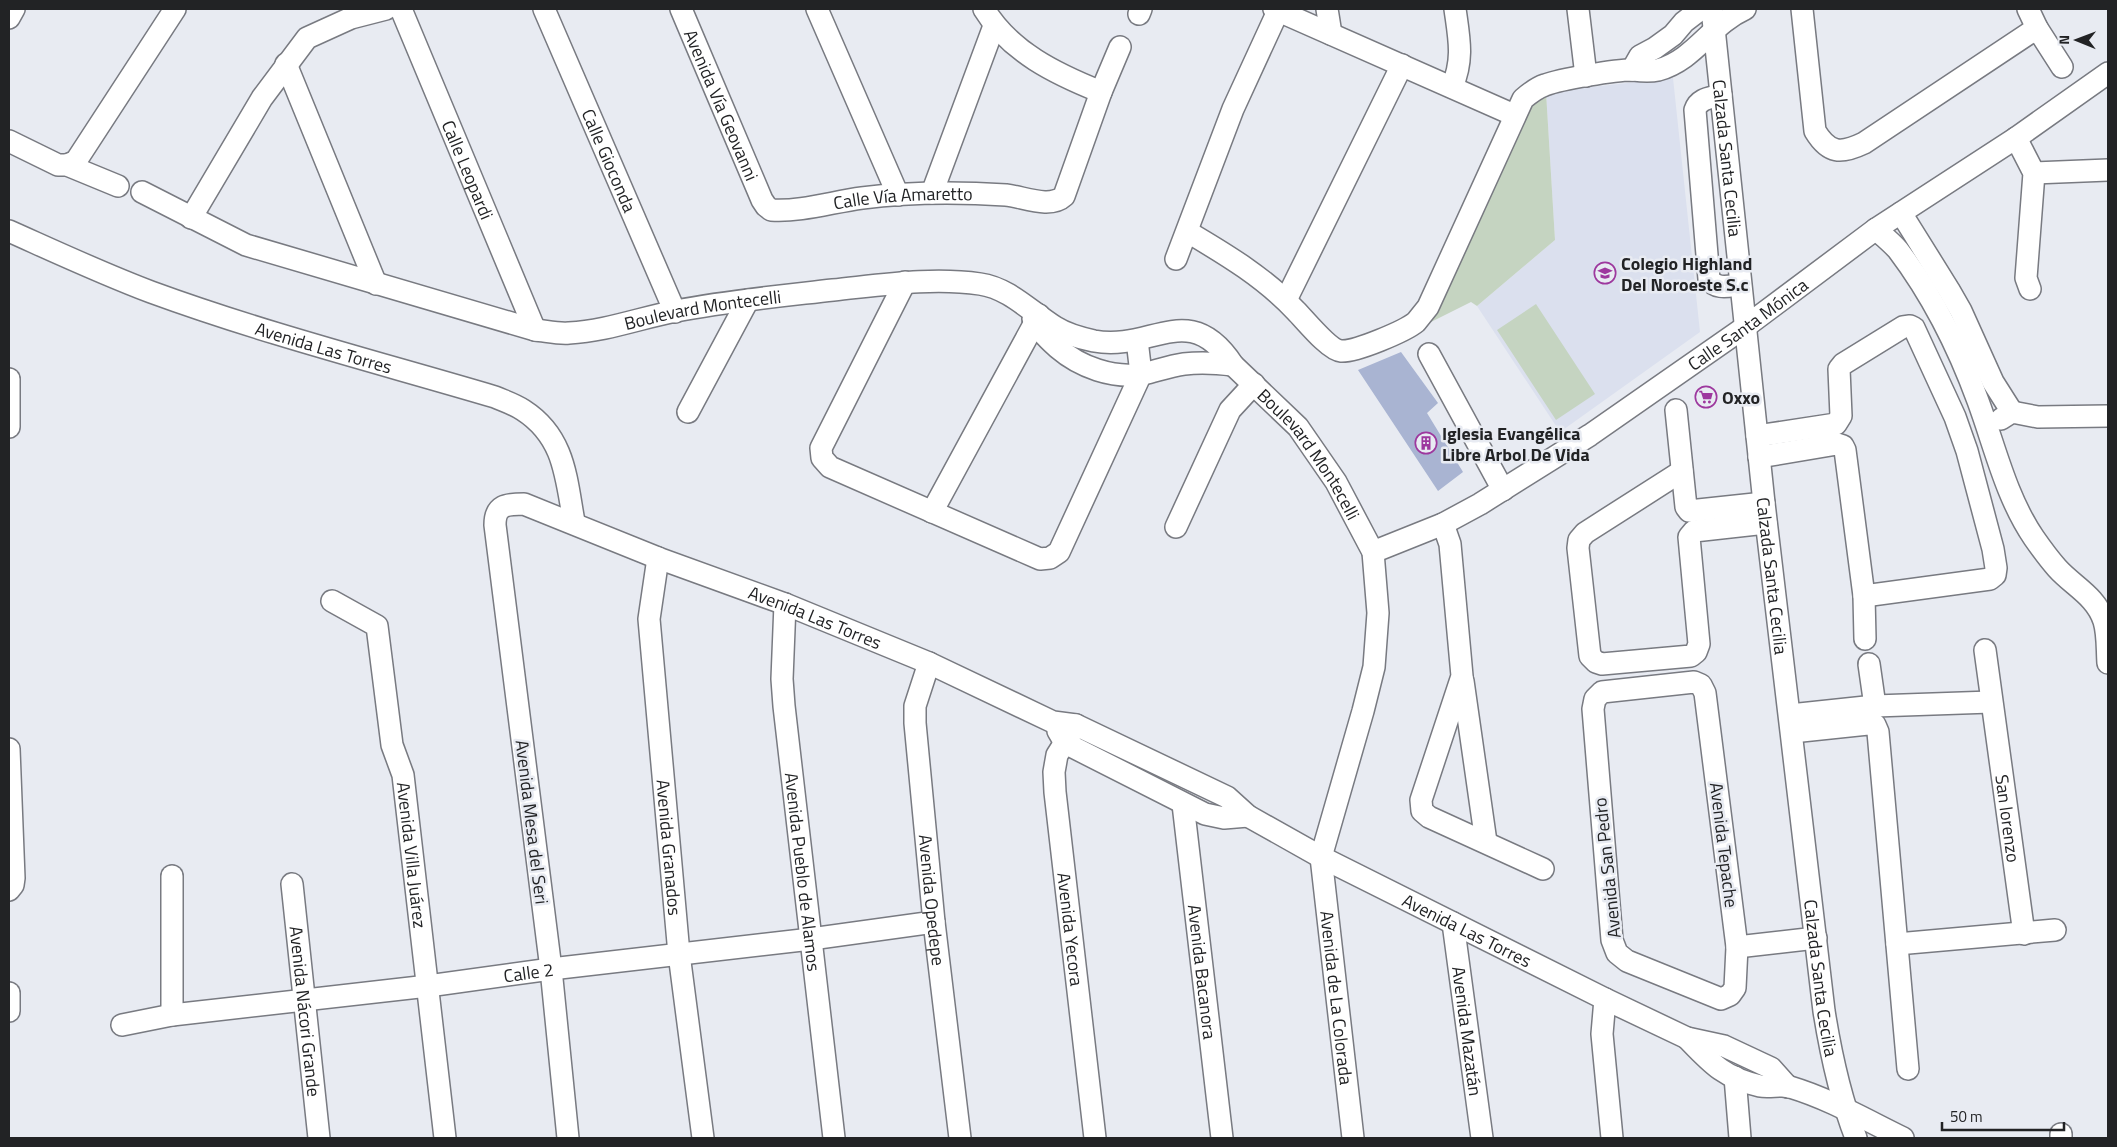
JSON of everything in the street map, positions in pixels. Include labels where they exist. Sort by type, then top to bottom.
[{"type":"street","points":[[9,18],[14,9]]},
{"type":"street","points":[[67,165],[76,161],[175,9]]},
{"type":"street","points":[[191,218],[262,98],[307,38],[351,18],[386,9]]},
{"type":"street","name":"Calle Leopardi","points":[[401,9],[535,330]]},
{"type":"street","name":"Calle Gioconda","points":[[544,9],[675,312]]},
{"type":"street","name":"Avenida Vía Geovanni","points":[[681,9],[762,200]]},
{"type":"street","points":[[817,9],[898,195]]},
{"type":"street","points":[[1176,259],[1188,232],[1212,162],[1233,109],[1277,9],[1514,115]]},
{"type":"street","points":[[1327,9],[1331,34]]},
{"type":"street","points":[[1452,87],[1458,72],[1460,59],[1455,9]]},
{"type":"street","points":[[1578,9],[1586,76]]},
{"type":"street","points":[[1632,70],[1640,56],[1667,39],[1701,9]]},
{"type":"street","points":[[1188,232],[1248,269],[1286,300],[1329,345],[1340,351],[1353,350],[1401,332],[1416,322],[1428,307],[1514,115],[1523,99],[1532,91],[1546,84],[1632,70],[1642,72],[1659,69],[1678,62],[1694,51],[1713,18],[1745,9]]},
{"type":"street","points":[[1802,9],[1815,131],[1820,141],[1831,149],[1847,151],[1864,143],[2037,28]]},
{"type":"street","points":[[2028,9],[2037,28],[2062,67]]},
{"type":"street","points":[[932,193],[989,17],[1037,62],[1063,77],[1101,92],[1120,47]]},
{"type":"street","name":"Calzada Santa Cecilia","points":[[1713,18],[1765,513],[1829,1046],[1845,1109],[1856,1138]]},
{"type":"street","points":[[286,64],[376,284]]},
{"type":"street","points":[[1286,300],[1402,65]]},
{"type":"street","name":"Calle Santa Mónica","points":[[1373,552],[1443,524],[1503,490],[1590,435],[1745,327],[1876,229],[2016,138],[2108,73]]},
{"type":"street","name":"Calle Vía Amaretto","points":[[762,200],[772,210],[779,211],[898,195],[932,193],[1010,196],[1048,202],[1058,201],[1064,196],[1101,92]]},
{"type":"street","points":[[1721,96],[1701,101],[1697,104],[1695,110],[1709,279],[1712,284],[1717,286],[1740,285]]},
{"type":"street","points":[[2016,138],[2034,173],[2026,278],[2030,289]]},
{"type":"street","points":[[9,141],[58,165],[67,165],[118,186]]},
{"type":"street","points":[[2034,173],[2108,170]]},
{"type":"street","name":"Boulevard Montecelli","points":[[142,192],[246,245],[535,330],[567,333],[604,329],[675,312],[748,300],[905,282],[981,284],[994,287],[1055,327],[1074,336],[1095,341],[1116,343],[1137,340],[1161,332],[1190,330],[1215,343],[1233,365],[1298,427],[1336,482],[1373,552]]},
{"type":"street","points":[[1901,213],[1937,270],[1960,312],[1993,382],[2012,412]]},
{"type":"street","points":[[1876,229],[1897,249],[1919,282],[1952,339],[1978,400],[2002,472],[2033,537],[2057,569],[2103,607],[2108,663]]},
{"type":"street","name":"Avenida Las Torres","points":[[9,231],[88,267],[152,292],[296,339],[495,397],[523,410],[542,426],[557,446],[566,474],[574,522]]},
{"type":"street","points":[[1919,282],[1937,270]]},
{"type":"street","points":[[905,282],[821,448],[822,458],[830,467],[1040,559],[1050,558],[1059,552],[1141,374],[1137,340]]},
{"type":"street","points":[[688,412],[748,300]]},
{"type":"street","points":[[1942,322],[1960,312]]},
{"type":"street","points":[[932,512],[1034,315]]},
{"type":"street","name":"Boulevard Montecelli","points":[[1034,315],[1048,339],[1067,356],[1090,368],[1115,374],[1141,374],[1183,364],[1217,363],[1233,365]]},
{"type":"street","points":[[1758,447],[1836,424],[1841,416],[1839,369],[1843,364],[1903,328],[1910,326],[1914,328],[1955,417],[1967,450],[1993,549],[1995,575],[1990,579],[1864,596]]},
{"type":"street","points":[[1429,354],[1503,490]]},
{"type":"street","points":[[9,379],[9,427]]},
{"type":"street","points":[[1176,527],[1230,410],[1254,384]]},
{"type":"street","points":[[1676,410],[1686,508],[1688,511],[1765,513]]},
{"type":"street","points":[[1993,446],[1997,426],[2002,418],[2012,412],[2038,417],[2108,416]]},
{"type":"street","points":[[1758,447],[1837,444],[1843,446],[1864,596],[1865,638]]},
{"type":"street","points":[[1682,471],[1586,532],[1579,540],[1578,548],[1590,656],[1596,662],[1602,664],[1691,656],[1696,652],[1699,644],[1689,537],[1694,531],[1765,513]]},
{"type":"street","name":"Avenida Las Torres","points":[[501,508],[511,504],[524,504],[574,522],[658,558],[784,604],[929,663],[1053,722],[1076,725],[1227,797],[1248,816],[1321,857],[1605,999],[1687,1038],[1724,1046],[1771,1068],[1788,1086]]},
{"type":"street","name":"Avenida Mesa del Seri","points":[[501,508],[495,514],[495,525],[550,969],[568,1138]]},
{"type":"street","points":[[1443,524],[1450,544],[1462,676],[1486,842]]},
{"type":"street","points":[[1321,857],[1364,711],[1374,667],[1378,613],[1373,552]]},
{"type":"street","name":"Avenida Granados","points":[[658,558],[649,619],[678,954],[703,1138]]},
{"type":"street","name":"Avenida Villa Juárez","points":[[332,601],[378,626],[392,745],[403,775],[445,1138]]},
{"type":"street","name":"Avenida Pueblo de Alamos","points":[[784,604],[782,679],[834,1138]]},
{"type":"street","points":[[1791,723],[1874,706],[1991,702],[1985,650]]},
{"type":"street","name":"Avenida Opedepe","points":[[929,663],[915,706],[915,723],[934,922],[960,1138]]},
{"type":"street","points":[[1869,664],[1874,706]]},
{"type":"street","points":[[1462,676],[1421,800],[1422,811],[1428,817],[1542,869]]},
{"type":"street","name":"Avenida Tepache","points":[[1595,699],[1602,692],[1694,682],[1701,685],[1705,693],[1737,947],[1735,988],[1730,995],[1721,999]]},
{"type":"street","name":"Avenida San Pedro","points":[[1595,699],[1593,709],[1612,940],[1618,953],[1627,961],[1721,999]]},
{"type":"street","name":"San lorenzo","points":[[1991,702],[2024,934]]},
{"type":"street","points":[[1053,722],[1065,743],[1182,804],[1205,814],[1224,818],[1248,816]]},
{"type":"street","points":[[1791,723],[1868,724],[1875,726],[1878,732],[1908,1069]]},
{"type":"street","name":"Avenida Yecora","points":[[1076,725],[1057,755],[1054,772],[1095,1138]]},
{"type":"street","points":[[9,749],[14,878],[13,885],[9,890]]},
{"type":"street","name":"Avenida Bacanora","points":[[1182,804],[1222,1138]]},
{"type":"street","name":"Avenida de La Colorada","points":[[1321,857],[1353,1138]]},
{"type":"street","points":[[172,876],[172,1015]]},
{"type":"street","name":"Avenida Nácori Grande","points":[[292,884],[319,1138]]},
{"type":"street","name":"Calle 2","points":[[122,1025],[172,1015],[428,986],[550,969],[811,939],[934,922]]},
{"type":"street","name":"Avenida Mazatán","points":[[1453,923],[1482,1138]]},
{"type":"street","points":[[1897,944],[2055,930]]},
{"type":"street","points":[[1737,947],[1816,938]]},
{"type":"street","points":[[9,993],[9,1011]]},
{"type":"street","points":[[1605,999],[1602,1034],[1612,1138]]},
{"type":"street","name":"Avenida Las Torres","points":[[1687,1038],[1716,1068],[1735,1077],[1761,1086],[1788,1086],[1845,1109],[1903,1138]]},
{"type":"street","points":[[1735,1077],[1740,1138]]},
{"type":"shaded area","name":"Colegio Highland Del Noroeste S.c","points":[[1673,78],[1700,332],[1560,432],[1477,306],[1555,240],[1546,92]]},
{"type":"green space","points":[[1546,92],[1555,240],[1477,306],[1471,302],[1431,322],[1522,117]]},
{"type":"green space","points":[[1536,304],[1595,394],[1556,420],[1497,330]]},
{"type":"building","name":"Iglesia Evangélica Libre Arbol De Vida","points":[[1401,352],[1438,403],[1427,413],[1463,472],[1438,491],[1358,370]]},
{"type":"place","name":"Colegio Highland Del Noroeste S.c","points":[[1605,273]]},
{"type":"place","name":"Oxxo","points":[[1706,397]]},
{"type":"place","name":"Iglesia Evangélica Libre Arbol De Vida","points":[[1426,443]]}]
